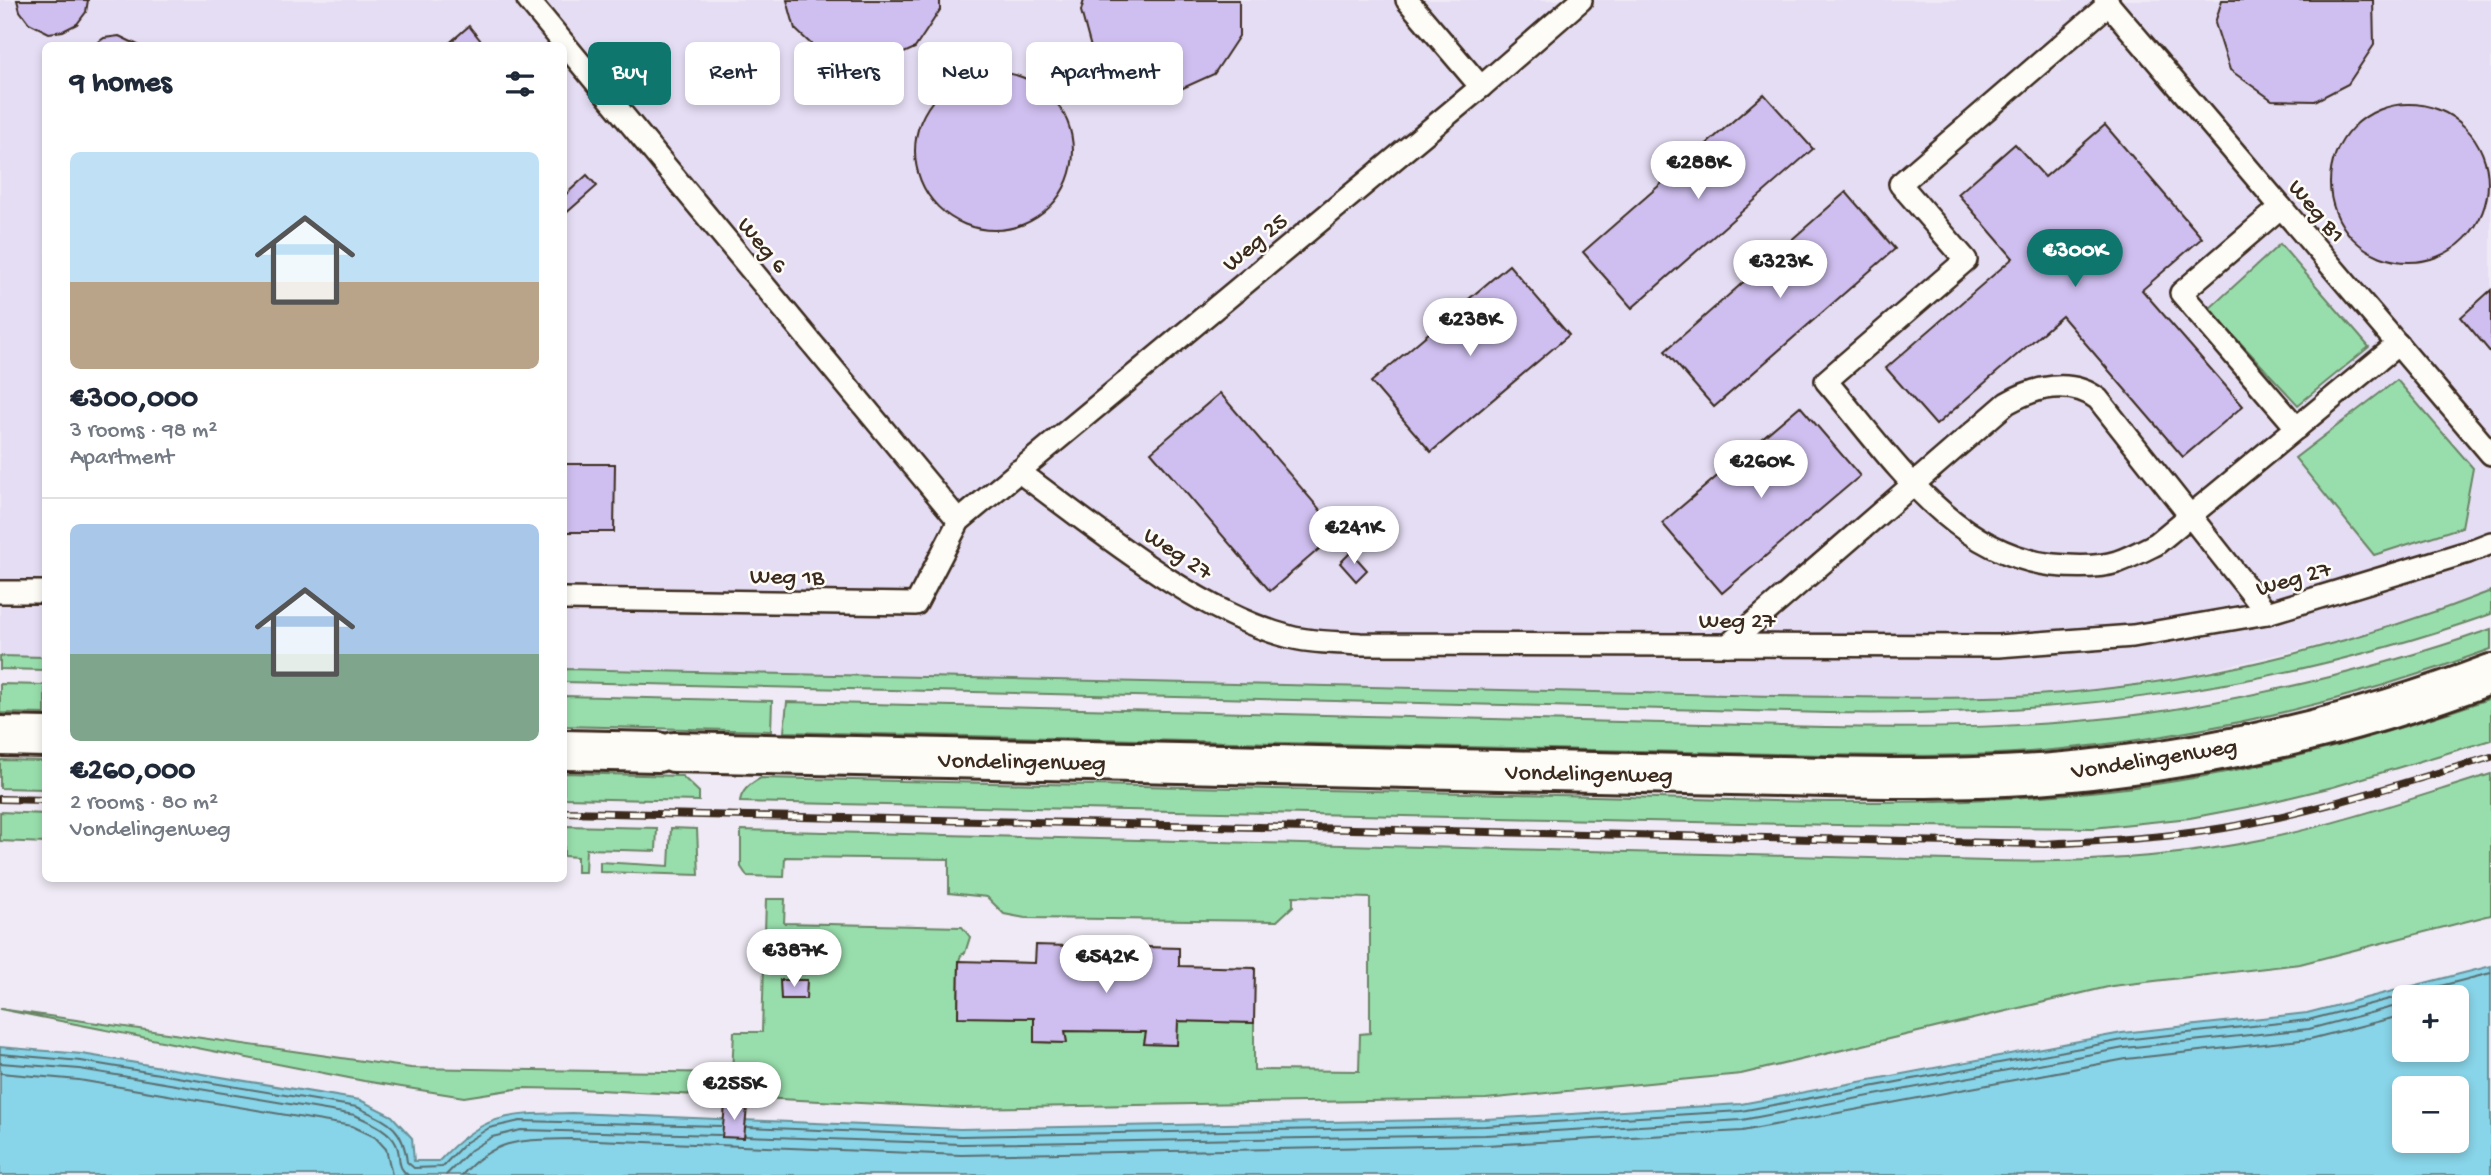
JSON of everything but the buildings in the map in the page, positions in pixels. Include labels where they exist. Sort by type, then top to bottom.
[{"type":"street","name":"Vondelingenweg","points":[[567,750],[1827,777],[1969,777],[2109,767],[2191,754],[2359,716],[2439,693],[2491,674]]},
{"type":"street","points":[[0,736],[42,737]]},
{"type":"lane","name":"Weg 6","points":[[528,0],[563,42]]},
{"type":"lane","points":[[1407,0],[1481,87]]},
{"type":"lane","name":"Weg 25","points":[[959,521],[1481,87],[1581,0]]},
{"type":"lane","points":[[2107,2],[1900,184],[1966,260],[1826,381],[1914,484],[1959,528],[1994,548],[2033,563],[2072,567],[2115,562],[2156,544],[2398,344]]},
{"type":"lane","name":"Weg B1","points":[[2107,2],[2491,454]]},
{"type":"lane","name":"Weg 6","points":[[567,47],[959,521]]},
{"type":"lane","points":[[2281,207],[2181,293],[2297,428]]},
{"type":"lane","points":[[1728,645],[2007,403],[2024,393],[2038,389],[2070,386],[2086,389],[2098,399],[2267,613]]},
{"type":"lane","name":"Weg 27","points":[[1018,471],[1121,546],[1198,597],[1242,621],[1293,638],[1360,644],[1997,646],[2133,636],[2267,613],[2468,552],[2491,542]]},
{"type":"lane","name":"Weg 1B","points":[[567,599],[916,604],[959,521]]},
{"type":"lane","points":[[0,592],[42,592]]},
{"type":"shaded area","points":[[0,0],[2491,0],[2491,591],[2358,636],[2194,674],[2094,690],[1963,698],[567,669],[567,42],[42,42],[42,657],[0,656]]},
{"type":"green space","points":[[2280,244],[2369,347],[2298,405],[2209,309]]},
{"type":"green space","points":[[2397,380],[2473,468],[2462,527],[2374,555],[2295,458]]},
{"type":"green space","points":[[2491,591],[2491,614],[2409,641],[2327,663],[2164,694],[1997,710],[1827,713],[567,682],[567,669],[1775,696],[2014,696],[2094,690],[2193,676],[2346,640]]},
{"type":"green space","points":[[2491,629],[2491,649],[2379,687],[2321,703],[2206,729],[2147,739],[2004,754],[1827,755],[784,732],[787,702],[1826,727],[2007,726],[2143,714],[2264,692],[2378,664]]},
{"type":"green space","points":[[0,656],[42,657],[42,670],[0,669]]},
{"type":"green space","points":[[0,684],[42,685],[42,714],[0,713]]},
{"type":"green space","points":[[567,696],[772,701],[771,731],[567,726]]},
{"type":"green space","points":[[2491,698],[2491,740],[2333,787],[2258,805],[2190,818],[2093,828],[740,802],[747,787],[761,778],[1812,802],[2035,797],[2158,784],[2255,766],[2398,729]]},
{"type":"green space","points":[[0,760],[42,761],[42,789],[0,788]]},
{"type":"green space","points":[[567,773],[682,776],[699,792],[699,801],[567,798]]},
{"type":"green space","points":[[2491,774],[2491,915],[2300,964],[2112,986],[1741,1074],[1486,1099],[961,1108],[578,1089],[522,1088],[464,1097],[364,1081],[0,1009],[411,1068],[732,1073],[734,1032],[762,1032],[766,899],[785,899],[784,923],[962,927],[970,937],[965,953],[959,961],[958,1016],[1034,1018],[1034,1042],[1067,1043],[1065,1031],[1146,1032],[1144,1044],[1176,1045],[1178,1021],[1254,1023],[1254,1070],[1359,1071],[1360,1034],[1370,1033],[1370,898],[1293,896],[1293,906],[1277,921],[1025,918],[1004,914],[987,897],[949,893],[949,859],[785,857],[784,877],[747,876],[741,867],[741,830],[2059,861],[2163,855],[2265,839],[2351,817]]},
{"type":"green space","points":[[0,812],[42,814],[42,843],[0,841]]},
{"type":"green space","points":[[567,826],[657,828],[656,851],[586,849],[585,872],[577,872],[577,857],[567,856]]},
{"type":"green space","points":[[671,828],[697,829],[699,875],[600,872],[600,862],[669,866]]},
{"type":"water","points":[[2491,966],[2491,1175],[0,1175],[0,1047],[82,1054],[360,1100],[392,1116],[412,1138],[414,1161],[439,1161],[470,1133],[485,1125],[499,1119],[531,1114],[572,1113],[960,1129],[1485,1119],[1741,1104],[2122,1033],[2307,1013],[2392,991],[2392,1062],[2469,1062],[2469,985],[2417,985]]},
{"type":"railway","points":[[567,812],[2044,844],[2224,828],[2292,814],[2491,757]]},
{"type":"railway","points":[[0,799],[42,800]]}]
